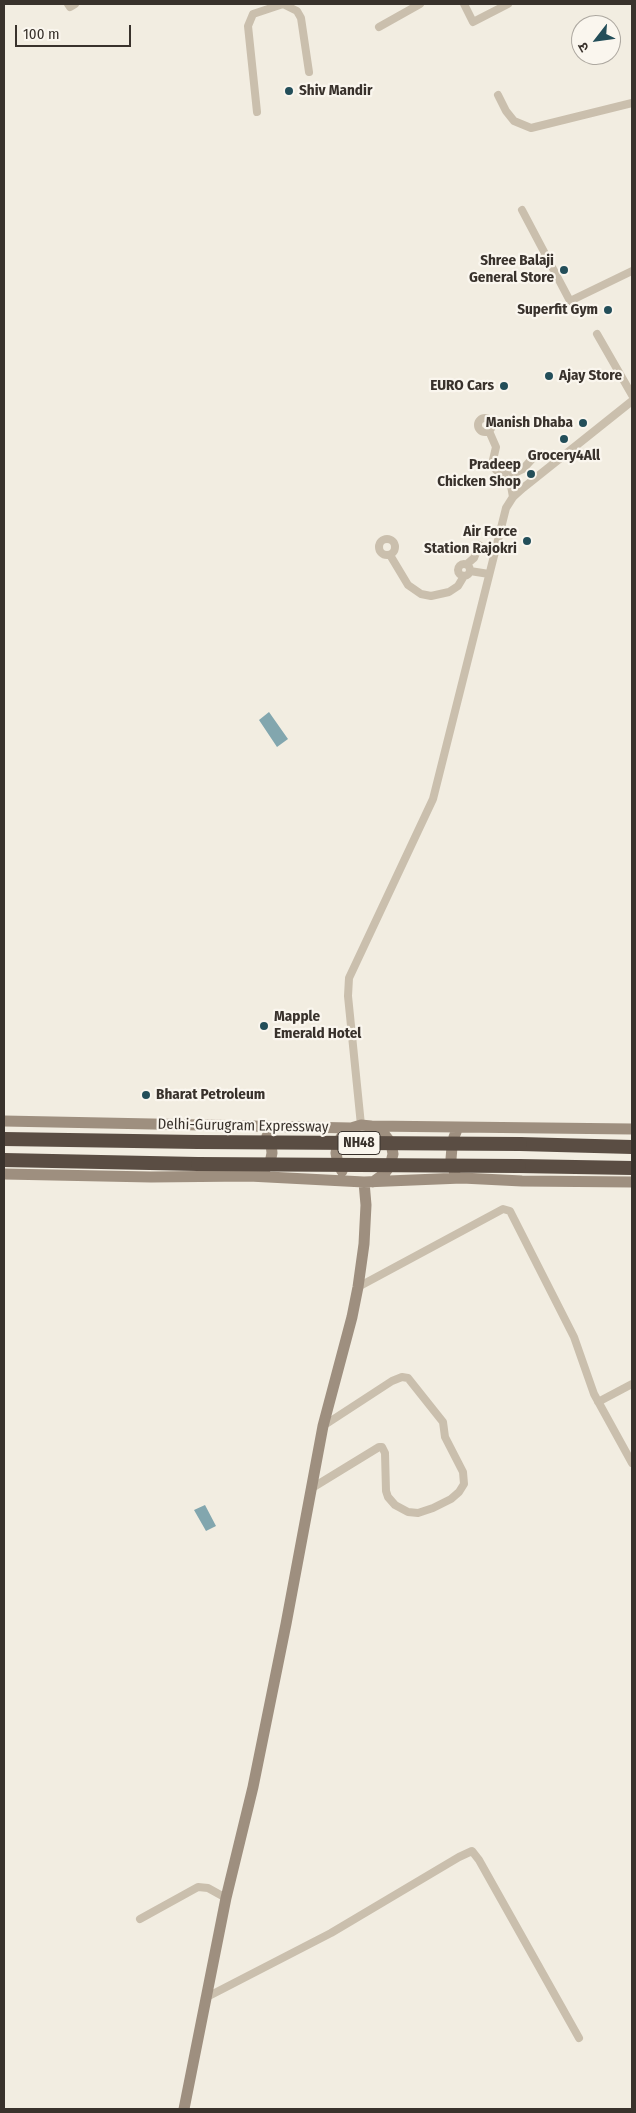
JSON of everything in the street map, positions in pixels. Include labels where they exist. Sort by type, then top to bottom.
[{"type":"highway","name":"Delhi-Gurugram Expressway","points":[[4,1139],[632,1146]]},
{"type":"highway","name":"NH48","points":[[4,1160],[198,1164],[632,1168]]},
{"type":"main road","points":[[4,1121],[254,1126],[632,1129]]},
{"type":"main road","points":[[250,1176],[263,1171],[270,1163],[272,1153],[271,1143],[266,1134],[254,1126]]},
{"type":"main road","points":[[361,1127],[384,1134],[391,1143],[393,1154],[387,1170],[364,1182],[344,1173],[338,1164],[336,1153],[338,1142],[344,1134],[361,1127]]},
{"type":"main road","points":[[458,1127],[454,1137],[452,1159],[455,1174],[462,1178]]},
{"type":"main road","points":[[4,1174],[151,1177],[250,1176],[364,1182],[462,1178],[522,1182],[632,1182]]},
{"type":"main road","points":[[184,2109],[226,1898],[254,1778],[323,1426],[358,1287],[364,1244],[366,1205],[364,1182]]},
{"type":"street","points":[[68,4],[70,7],[75,4]]},
{"type":"street","points":[[257,112],[248,22],[253,14],[282,4],[293,7],[301,18],[309,72]]},
{"type":"street","points":[[379,26],[420,4]]},
{"type":"street","points":[[464,4],[474,22],[508,4]]},
{"type":"street","points":[[498,95],[506,111],[514,121],[531,128],[632,103]]},
{"type":"street","points":[[522,210],[570,301],[632,272]]},
{"type":"street","points":[[597,334],[632,395]]},
{"type":"street","points":[[361,1127],[348,996],[349,978],[433,799],[506,508],[513,498],[632,401]]},
{"type":"street","points":[[489,431],[496,448],[495,468],[500,474],[509,476],[523,469],[532,459]]},
{"type":"street","points":[[509,476],[513,498]]},
{"type":"street","points":[[390,554],[408,585],[421,594],[431,596],[449,592],[458,586],[464,576],[468,575],[479,545]]},
{"type":"street","points":[[464,576],[458,573],[458,567],[463,564],[469,568],[489,574]]},
{"type":"street","points":[[358,1287],[503,1209],[507,1209],[514,1214],[567,1322],[598,1402],[632,1463]]},
{"type":"street","points":[[312,1488],[379,1447],[382,1447],[385,1453],[386,1491],[388,1497],[395,1505],[408,1512],[418,1513],[433,1508],[459,1492],[464,1484],[463,1472],[444,1437],[443,1422],[408,1378],[402,1377],[392,1381],[323,1426]]},
{"type":"street","points":[[598,1402],[632,1384]]},
{"type":"street","points":[[205,1998],[331,1933],[472,1851],[479,1860],[579,2038]]},
{"type":"street","points":[[140,1919],[198,1887],[208,1888],[226,1898]]},
{"type":"water","points":[[269,712],[288,739],[277,747],[259,720]]},
{"type":"water","points":[[205,1505],[216,1526],[206,1531],[194,1510]]},
{"type":"place","name":"Shiv Mandir","points":[[289,91]]},
{"type":"place","name":"Shree Balaji General Store","points":[[564,270]]},
{"type":"place","name":"Superfit Gym","points":[[608,310]]},
{"type":"place","name":"Ajay Store","points":[[549,376]]},
{"type":"place","name":"EURO Cars","points":[[504,386]]},
{"type":"place","name":"Manish Dhaba","points":[[583,423]]},
{"type":"place","name":"Grocery4All","points":[[564,439]]},
{"type":"place","name":"Pradeep Chicken Shop","points":[[531,474]]},
{"type":"place","name":"Air Force Station Rajokri","points":[[527,541]]},
{"type":"place","name":"Mapple Emerald Hotel","points":[[264,1026]]},
{"type":"place","name":"Bharat Petroleum","points":[[146,1095]]}]
